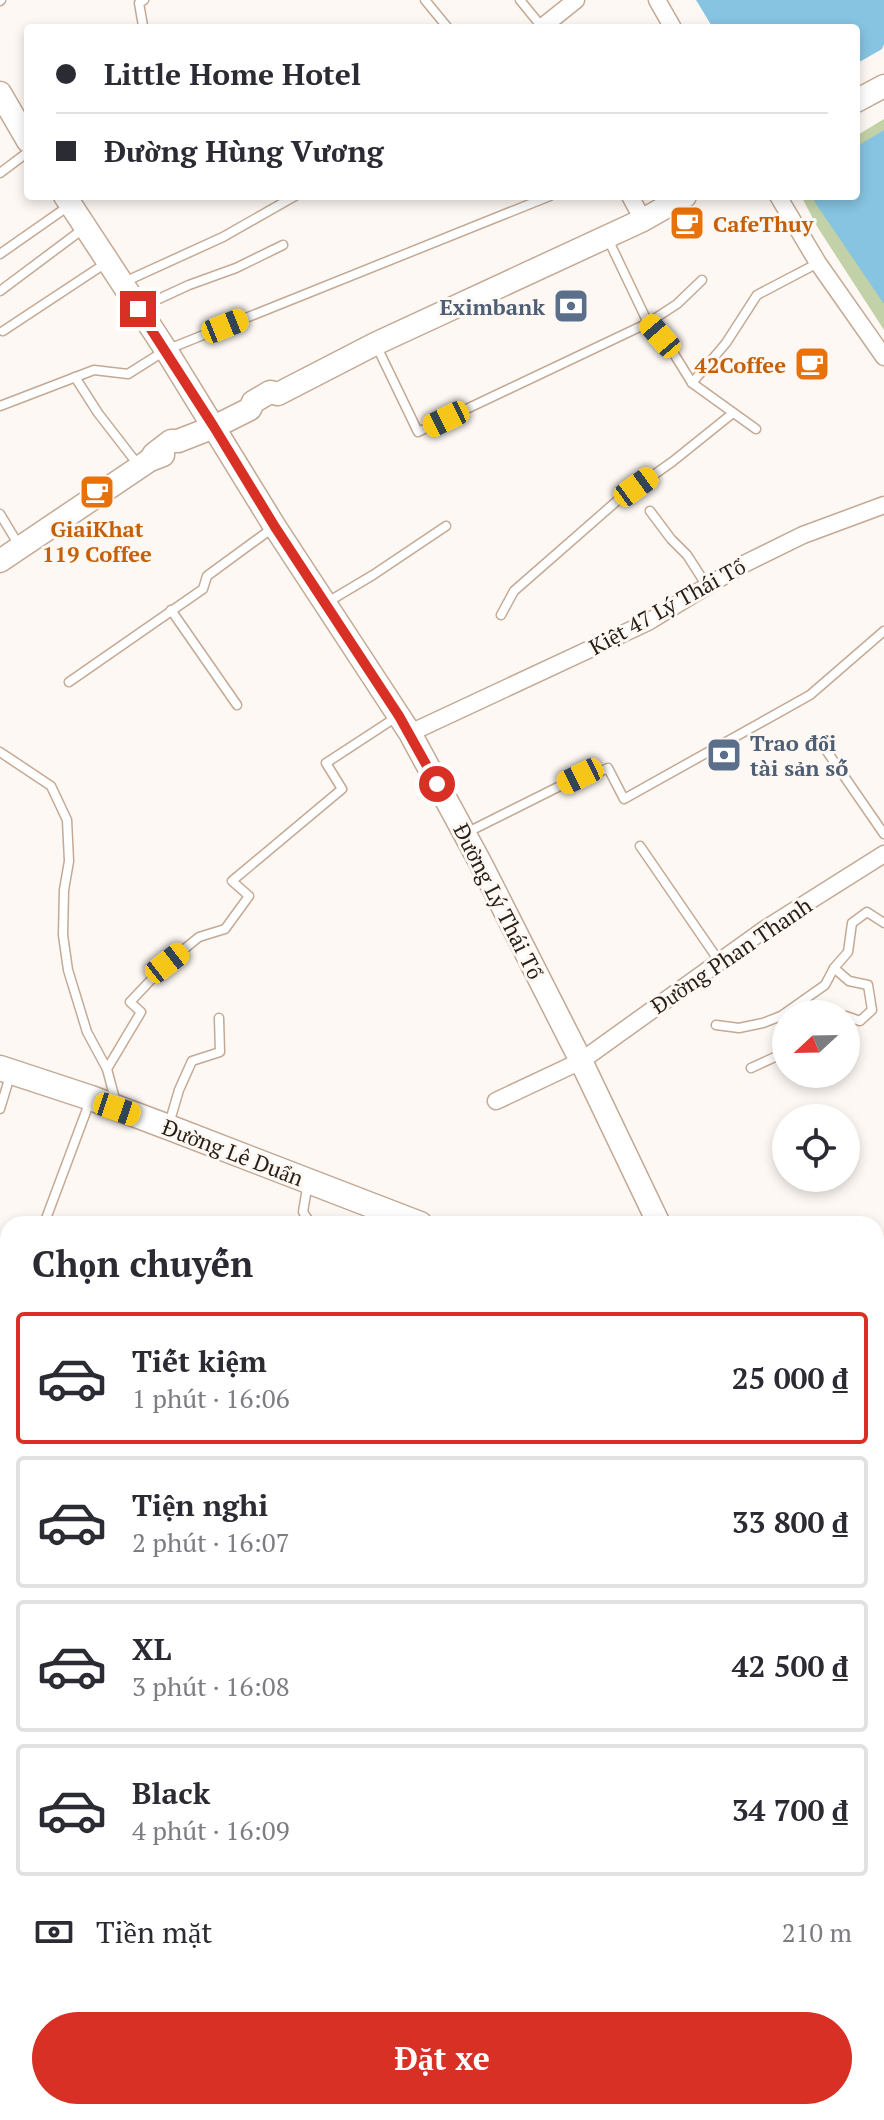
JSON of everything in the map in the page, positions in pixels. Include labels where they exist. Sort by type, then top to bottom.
[{"type":"main road","name":"Đường Lê Duẩn","points":[[5,1070],[91,1098],[399,1216]]},
{"type":"street","points":[[546,24],[576,0]]},
{"type":"street","points":[[657,0],[671,24]]},
{"type":"street","points":[[860,99],[884,86]]},
{"type":"street","points":[[0,93],[24,127]]},
{"type":"street","name":"Đường Lý Thái Tổ","points":[[68,200],[404,724],[465,834],[581,1061],[655,1216]]},
{"type":"street","points":[[632,200],[643,220]]},
{"type":"street","points":[[0,561],[145,464],[171,441],[214,427],[250,409],[257,412],[276,403],[278,394],[375,344],[643,220],[678,200]]},
{"type":"street","points":[[780,200],[818,263],[884,357]]},
{"type":"street","name":"Kiệt 47 Lý Thái Tổ","points":[[404,724],[648,622],[742,565],[803,535],[884,505]]},
{"type":"street","name":"Đường Phan Thanh","points":[[496,1101],[581,1061],[765,929],[884,854]]},
{"type":"lane","points":[[143,24],[139,3],[144,0]]},
{"type":"lane","points":[[425,0],[445,24]]},
{"type":"lane","points":[[520,0],[538,24]]},
{"type":"lane","points":[[0,173],[24,155]]},
{"type":"lane","points":[[0,254],[68,200]]},
{"type":"lane","points":[[121,283],[223,237],[288,200]]},
{"type":"lane","points":[[0,406],[94,370],[128,374],[166,350],[540,200]]},
{"type":"lane","points":[[0,291],[86,227]]},
{"type":"lane","points":[[607,236],[648,323],[671,349],[692,383],[756,429]]},
{"type":"lane","points":[[138,309],[283,245]]},
{"type":"lane","points":[[3,331],[107,262]]},
{"type":"lane","points":[[692,383],[726,343],[757,295],[818,263]]},
{"type":"lane","points":[[375,344],[418,432],[648,323],[677,304],[702,280]]},
{"type":"lane","points":[[75,377],[98,413],[145,464]]},
{"type":"lane","points":[[501,615],[514,591],[618,500],[733,413]]},
{"type":"lane","points":[[650,511],[687,555],[707,586]]},
{"type":"lane","points":[[0,514],[20,548]]},
{"type":"lane","points":[[326,604],[446,526]]},
{"type":"lane","points":[[69,682],[203,589],[207,576],[275,527]]},
{"type":"lane","points":[[171,610],[237,705]]},
{"type":"lane","points":[[465,834],[580,776],[608,768],[624,799],[810,695],[884,631]]},
{"type":"lane","points":[[107,1069],[141,1012],[130,1002],[167,963],[199,937],[225,929],[249,896],[232,881],[342,789],[326,763],[404,724]]},
{"type":"lane","points":[[826,750],[884,834]]},
{"type":"lane","points":[[0,752],[51,786],[67,820],[69,861],[64,890],[63,935],[68,970],[87,1032],[107,1069],[117,1109]]},
{"type":"lane","points":[[640,846],[719,961]]},
{"type":"lane","points":[[716,1025],[739,1028],[781,1016],[825,985],[848,952],[852,923],[867,912],[884,923]]},
{"type":"lane","points":[[834,968],[849,981],[868,985],[872,1010],[860,1021]]},
{"type":"lane","points":[[168,1127],[192,1061],[220,1052],[219,1018]]},
{"type":"lane","points":[[751,1068],[772,1058]]},
{"type":"lane","points":[[0,1109],[5,1070]]},
{"type":"lane","points":[[47,1216],[91,1098]]},
{"type":"lane","points":[[306,1216],[303,1212],[308,1181]]},
{"type":"green space","points":[[884,119],[884,330],[803,200],[860,200],[860,134]]},
{"type":"water","points":[[696,0],[884,0],[884,44],[882,49],[860,62],[860,24],[711,24]]},
{"type":"water","points":[[884,130],[884,304],[814,201],[860,200],[860,145]]},
{"type":"place","name":"CafeThuy","points":[[687,223]]},
{"type":"place","name":"Eximbank","points":[[571,306]]},
{"type":"place","name":"42Coffee","points":[[812,364]]},
{"type":"place","name":"GiaiKhat 119 Coffee","points":[[97,492]]},
{"type":"place","name":"Trao đổi tài sản số","points":[[724,755]]},
{"type":"route","points":[[138,309],[410,733],[437,784]]}]
